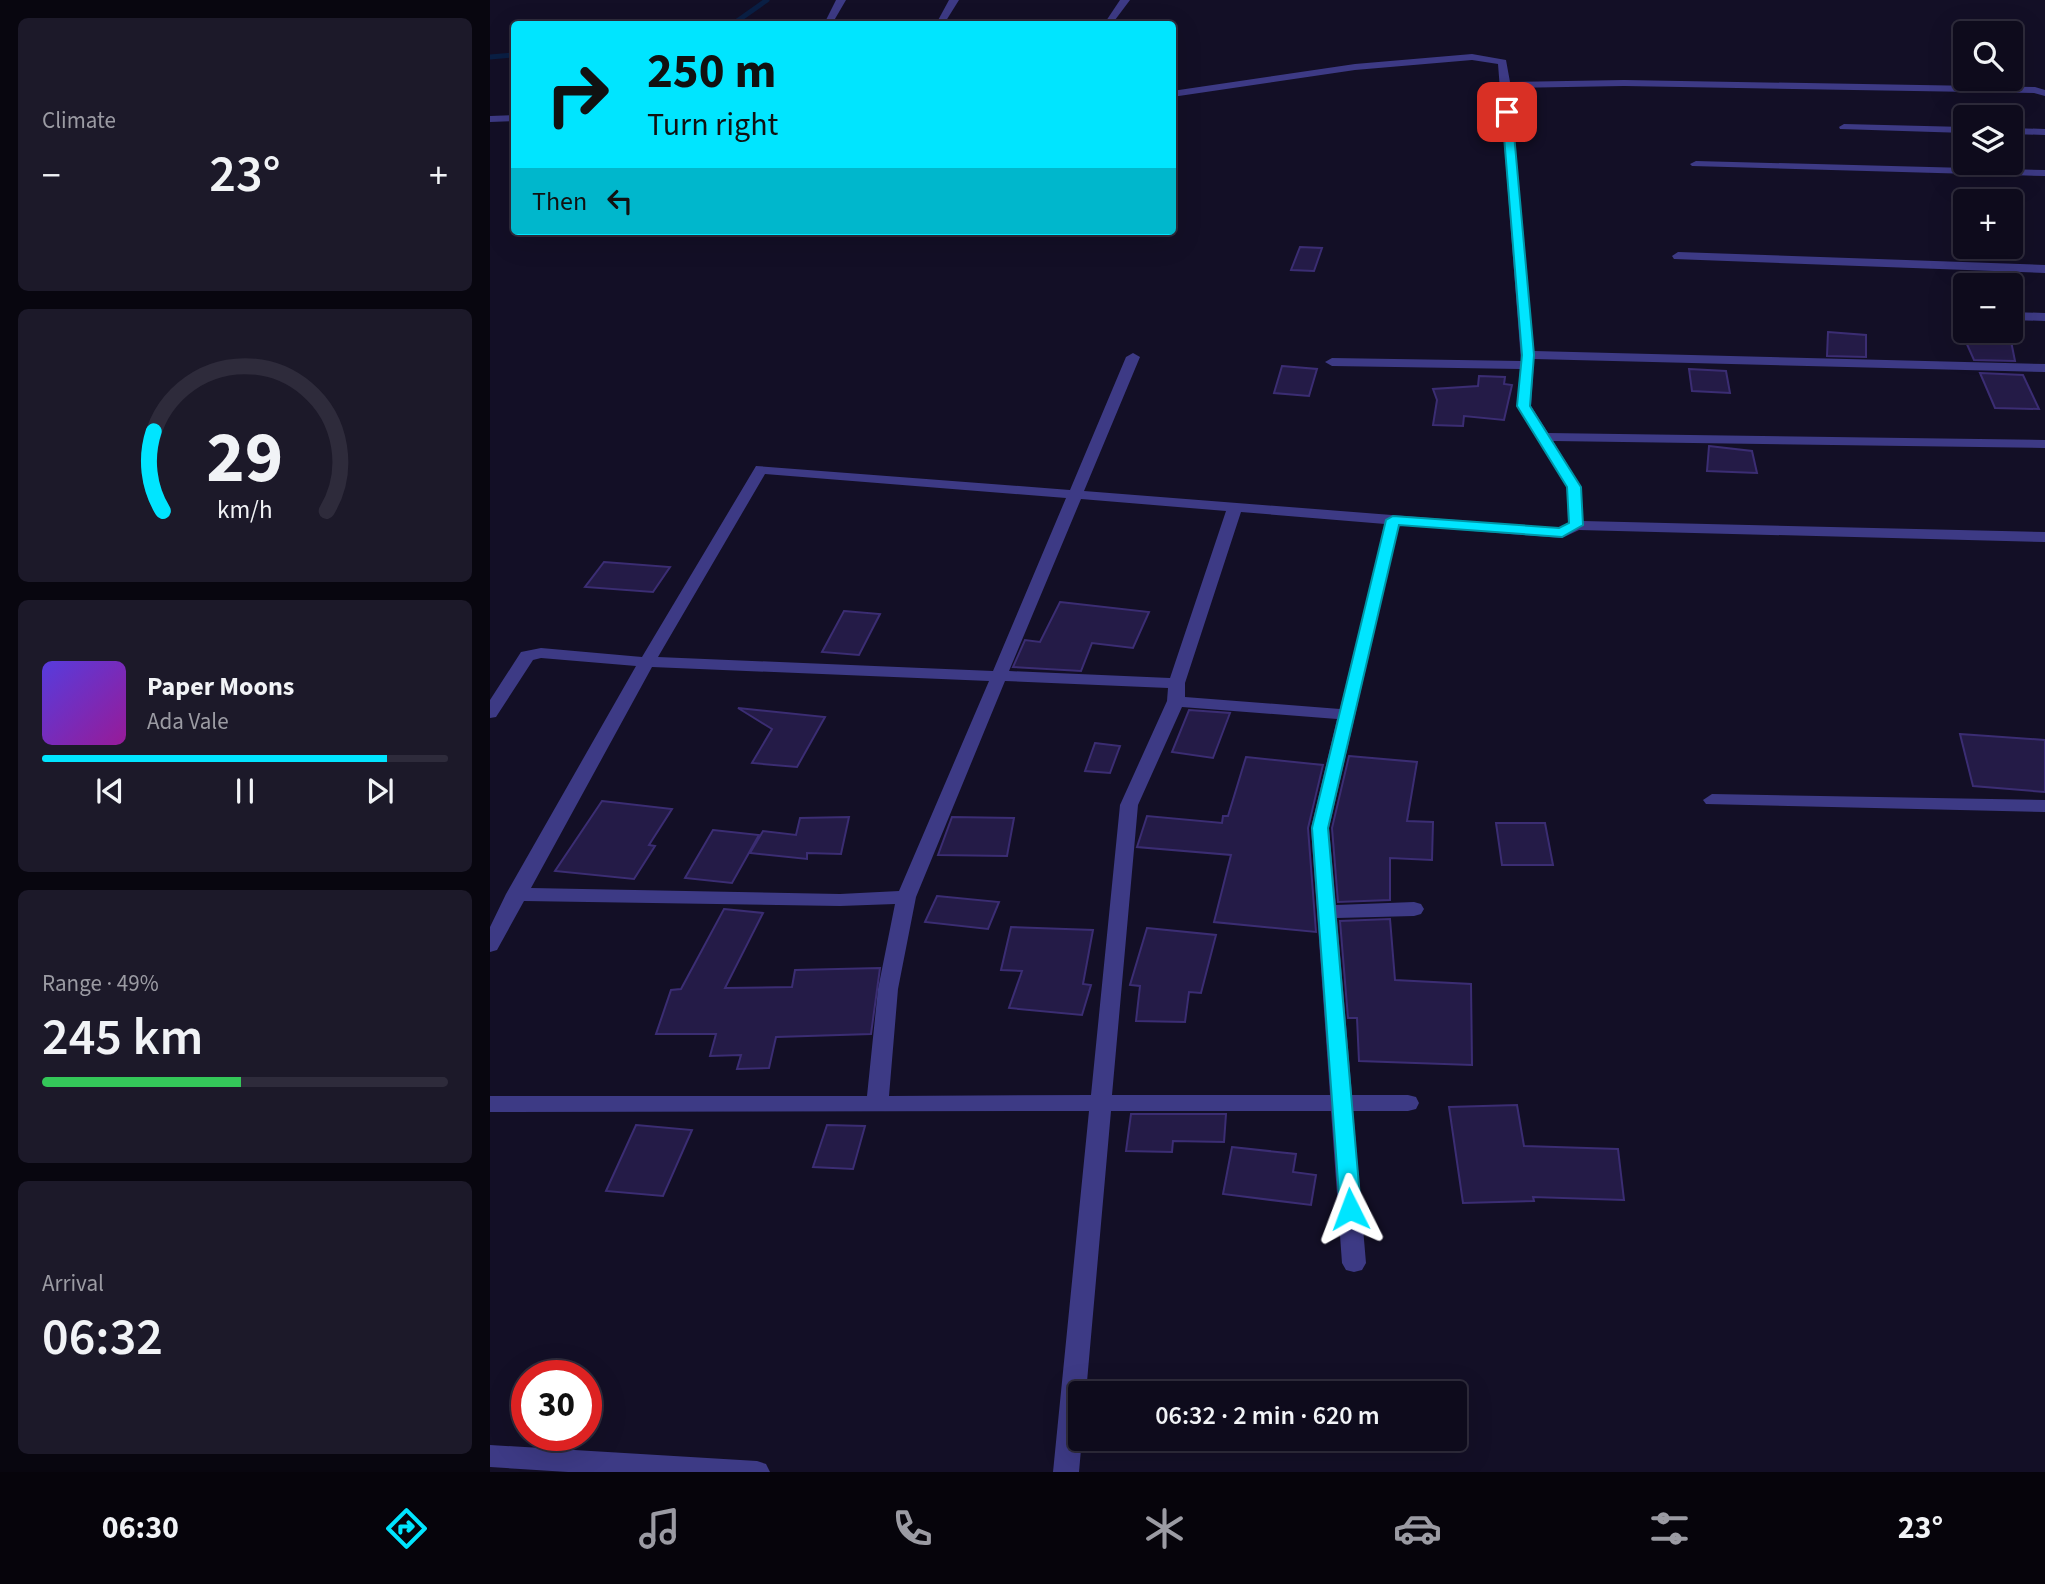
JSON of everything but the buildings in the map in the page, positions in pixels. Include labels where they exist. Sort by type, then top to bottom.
[{"type":"street","points":[[830,21],[841,0]]},
{"type":"street","points":[[942,21],[954,0]]},
{"type":"street","points":[[1110,21],[1125,0]]},
{"type":"street","points":[[1176,93],[1355,67],[1472,57],[1503,62],[1527,360],[1524,406],[1574,487],[1576,525]]},
{"type":"street","points":[[1504,85],[1624,83],[2035,90],[2045,93]]},
{"type":"street","points":[[490,119],[511,118]]},
{"type":"street","points":[[1844,127],[1953,130]]},
{"type":"street","points":[[2023,131],[2045,132]]},
{"type":"street","points":[[1696,164],[2045,173]]},
{"type":"street","points":[[1678,256],[2045,269]]},
{"type":"street","points":[[2023,316],[2045,317]]},
{"type":"street","points":[[877,1104],[888,989],[906,897],[1001,677],[1133,357]]},
{"type":"street","points":[[1332,362],[1527,360],[2045,368]]},
{"type":"street","points":[[1544,437],[2045,444]]},
{"type":"street","points":[[490,944],[647,662],[761,469],[1562,533],[1576,525],[2045,537]]},
{"type":"street","points":[[1066,1472],[1129,805],[1177,693],[1235,507]]},
{"type":"street","points":[[1354,1263],[1344,1103],[1325,912],[1320,828],[1393,520]]},
{"type":"street","points":[[490,713],[527,656],[541,653],[647,662],[1001,677],[1177,693],[1348,715]]},
{"type":"street","points":[[1712,800],[2045,806]]},
{"type":"street","points":[[516,894],[840,900],[906,897]]},
{"type":"street","points":[[1325,912],[1414,909]]},
{"type":"street","points":[[490,1104],[1408,1103]]},
{"type":"street","points":[[490,1455],[668,1469],[757,1472]]},
{"type":"waterway","points":[[737,21],[767,0]]},
{"type":"waterway","points":[[490,57],[511,55]]},
{"type":"route","points":[[1350,1209],[1344,1103],[1325,912],[1320,828],[1374,611],[1393,520],[1562,533],[1576,525],[1574,487],[1524,406],[1528,355],[1507,112]]}]
